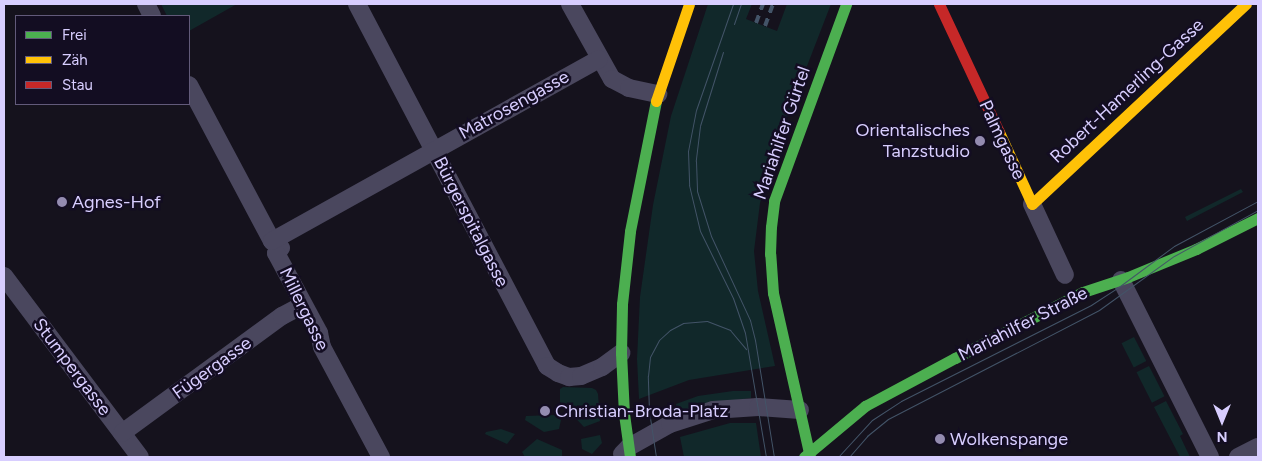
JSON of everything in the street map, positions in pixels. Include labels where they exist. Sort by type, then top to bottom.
[{"type":"street","name":"Bürgerspitalgasse","points":[[357,4],[547,366],[569,377],[581,376],[602,367],[621,353]]},
{"type":"street","points":[[570,4],[599,59],[612,79],[629,88],[658,94]]},
{"type":"street","points":[[626,454],[621,353],[622,304],[630,231],[640,172],[658,94],[689,4]]},
{"type":"street","name":"Mariahilfer Gürtel","points":[[807,456],[800,410],[773,293],[770,254],[771,228],[774,201],[846,4]]},
{"type":"street","name":"Palmgasse","points":[[940,4],[1065,276]]},
{"type":"street","name":"Robert-Hamerling-Gasse","points":[[1032,204],[1236,7]]},
{"type":"street","name":"Matrosengasse","points":[[272,241],[599,59]]},
{"type":"street","name":"Millergasse","points":[[190,87],[272,241],[281,248],[276,253],[318,333],[322,347],[381,457]]},
{"type":"street","name":"Mariahilfer Straße","points":[[807,456],[865,406],[1083,292],[1120,280],[1196,249],[1258,218]]},
{"type":"street","name":"Stumpergasse","points":[[4,276],[140,457]]},
{"type":"street","points":[[1120,280],[1210,457]]},
{"type":"street","name":"Fügergasse","points":[[122,433],[282,316],[303,305]]},
{"type":"street","points":[[626,454],[678,420],[713,410],[758,407],[800,410]]},
{"type":"street","points":[[1238,457],[1258,447]]},
{"type":"green space","points":[[161,4],[237,4],[190,30],[190,15],[166,15]]},
{"type":"green space","points":[[708,4],[752,4],[746,19],[777,31],[787,4],[831,4],[785,123],[760,203],[754,251],[758,291],[775,366],[689,380],[639,399],[637,359],[640,297],[653,205],[671,116]]},
{"type":"green space","points":[[1241,189],[1243,192],[1187,221],[1185,217]]},
{"type":"green space","points":[[1134,337],[1146,361],[1134,367],[1122,343]]},
{"type":"green space","points":[[1149,366],[1164,396],[1152,403],[1137,372]]},
{"type":"green space","points":[[563,387],[592,388],[596,390],[600,421],[584,427],[560,402],[560,389]]},
{"type":"green space","points":[[733,391],[751,391],[751,398],[706,404],[677,412],[676,404],[698,396]]},
{"type":"green space","points":[[1166,401],[1183,434],[1180,436],[1190,457],[1180,457],[1154,407]]},
{"type":"green space","points":[[554,415],[561,420],[559,429],[544,432],[525,420],[526,416]]},
{"type":"green space","points":[[730,423],[756,423],[761,457],[684,457],[680,437]]},
{"type":"green space","points":[[501,429],[515,434],[507,444],[485,434],[486,432]]},
{"type":"green space","points":[[600,435],[602,443],[592,454],[582,449],[581,439]]},
{"type":"green space","points":[[537,439],[562,450],[562,457],[525,457],[522,452]]},
{"type":"tram line","points":[[733,4],[696,110],[688,151],[689,185],[700,231],[733,298],[745,333],[766,457]]},
{"type":"tram line","points":[[734,24],[741,4]]},
{"type":"tram line","points":[[723,52],[700,126],[696,161],[697,191],[711,236],[750,320],[774,457]]},
{"type":"tram line","points":[[838,457],[872,420],[901,401],[1091,305],[1174,246],[1258,201]]},
{"type":"tram line","points":[[849,457],[867,436],[888,419],[1099,310],[1174,256],[1258,210]]},
{"type":"tram line","points":[[656,457],[649,411],[648,376],[650,357],[659,340],[670,330],[683,323],[707,321],[730,330],[746,349]]},
{"type":"railway","points":[[756,23],[763,4]]},
{"type":"railway","points":[[765,26],[773,4]]},
{"type":"traffic: fast","points":[[810,457],[773,293],[770,254],[771,227],[774,201],[846,4]]},
{"type":"traffic: fast","points":[[630,457],[624,414],[621,353],[622,304],[630,231],[656,101]]},
{"type":"traffic: fast","points":[[804,457],[865,406],[955,358],[1083,292],[1128,277],[1196,249],[1258,218]]},
{"type":"traffic: slow","points":[[656,101],[689,4]]},
{"type":"traffic: slow","points":[[999,132],[1032,204],[1246,4]]},
{"type":"traffic: jam","points":[[939,4],[999,132]]},
{"type":"place","name":"Orientalisches Tanzstudio","points":[[980,141]]},
{"type":"place","name":"Agnes-Hof","points":[[62,202]]},
{"type":"place","name":"Christian-Broda-Platz","points":[[545,411]]},
{"type":"place","name":"Wolkenspange","points":[[940,439]]}]
